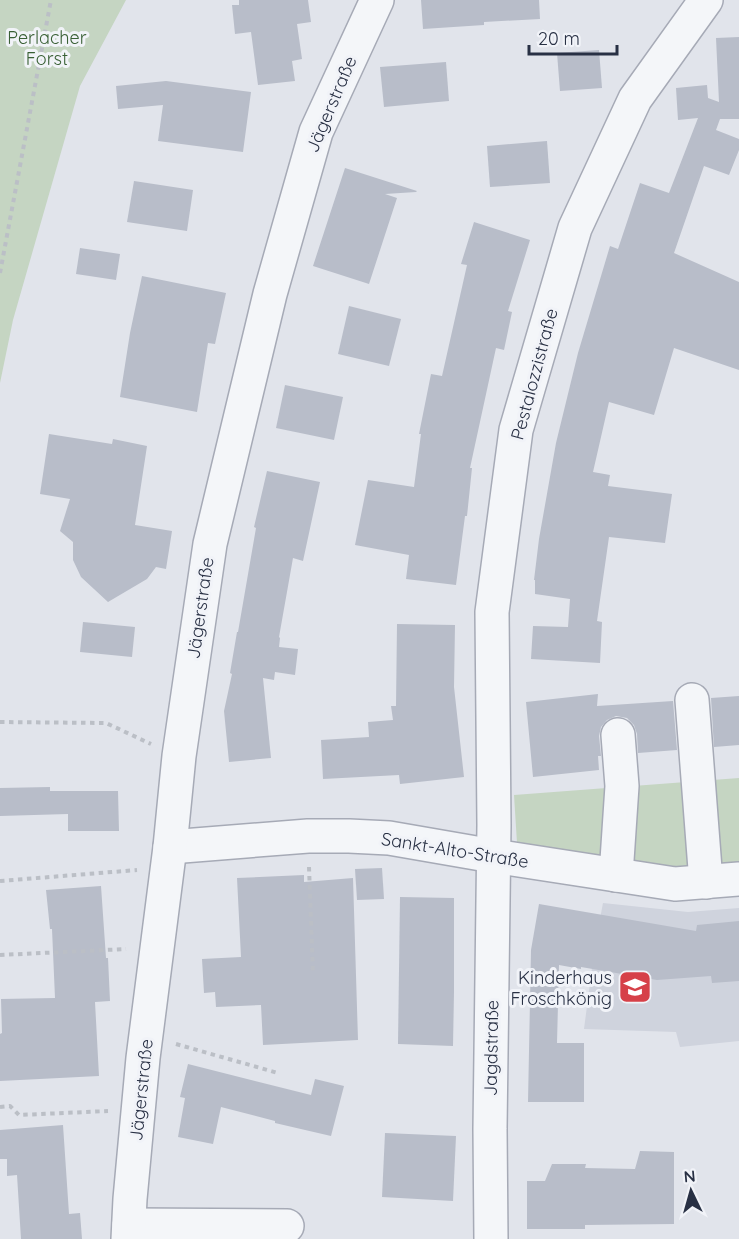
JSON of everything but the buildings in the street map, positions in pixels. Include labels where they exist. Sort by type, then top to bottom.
[{"type":"street","name":"Jägerstraße","points":[[128,1232],[138,1110],[179,756],[210,544],[270,294],[316,132],[377,0]]},
{"type":"street","name":"Pestalozzistraße","points":[[493,856],[492,612],[516,430],[575,228],[635,99],[705,0]]},
{"type":"street","points":[[692,700],[706,882]]},
{"type":"street","points":[[616,875],[622,786],[618,735]]},
{"type":"street","name":"Sankt-Alto-Straße","points":[[168,857],[308,836],[349,836],[389,838],[675,884],[739,879]]},
{"type":"street","name":"Jagdstraße","points":[[491,1239],[493,856]]},
{"type":"street","points":[[128,1232],[287,1226]]},
{"type":"path","points":[[0,273],[51,0]]},
{"type":"path","points":[[0,722],[106,723],[179,756]]},
{"type":"path","points":[[308,836],[313,974]]},
{"type":"path","points":[[0,880],[168,857]]},
{"type":"path","points":[[0,955],[157,947]]},
{"type":"path","points":[[146,1036],[278,1073]]},
{"type":"path","points":[[0,1107],[10,1106],[19,1115],[138,1110]]},
{"type":"shaded area","points":[[603,903],[688,912],[739,908],[739,1041],[680,1047],[676,1032],[584,1029]]},
{"type":"green space","name":"Perlacher Forst","points":[[0,0],[126,0],[80,86],[13,320],[0,383]]},
{"type":"green space","points":[[739,778],[739,864],[676,870],[517,843],[514,795]]},
{"type":"place","name":"Kinderhaus Froschkönig","points":[[635,987]]}]
